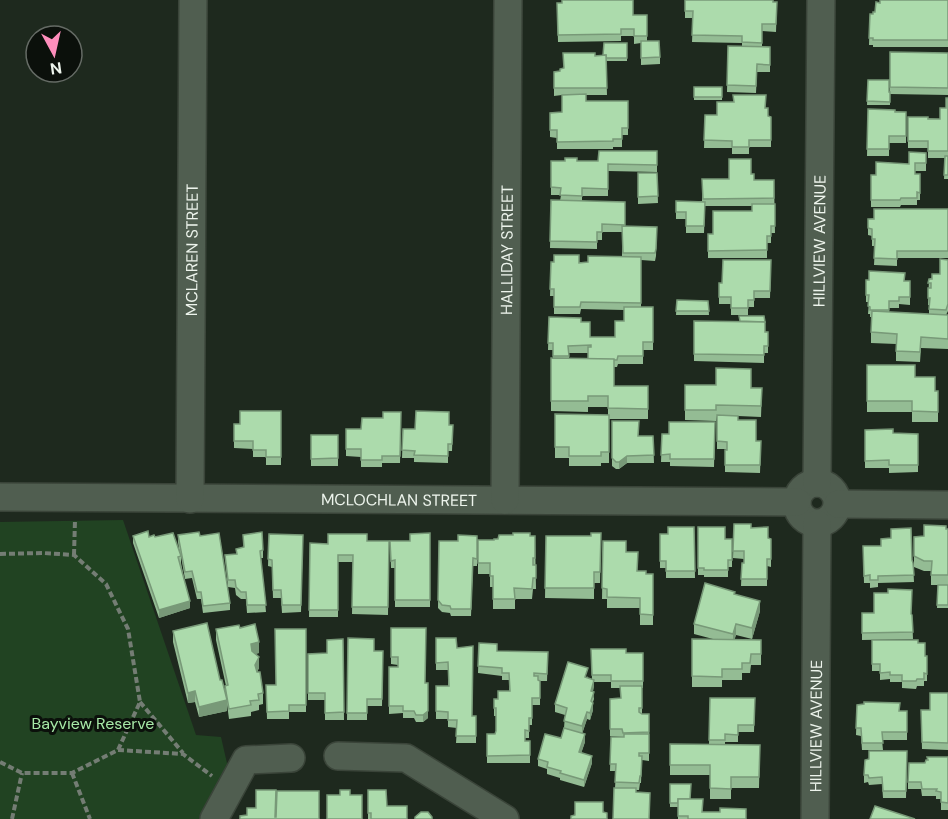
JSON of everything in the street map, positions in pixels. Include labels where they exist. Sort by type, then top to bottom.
[{"type":"street","name":"MCLAREN STREET","points":[[190,499],[193,0]]},
{"type":"street","name":"HALLIDAY STREET","points":[[505,500],[508,0]]},
{"type":"street","name":"HILLVIEW AVENUE","points":[[817,483],[821,0]]},
{"type":"street","points":[[817,483],[830,487],[835,493],[838,504],[832,517],[817,524],[804,519],[799,513],[797,502],[802,489],[817,483]]},
{"type":"street","name":"MCLOCHLAN STREET","points":[[0,498],[797,502]]},
{"type":"street","points":[[838,504],[948,505]]},
{"type":"street","name":"HILLVIEW AVENUE","points":[[815,819],[817,524]]},
{"type":"street","points":[[338,756],[406,758],[505,819]]},
{"type":"street","points":[[214,819],[246,760],[291,758]]},
{"type":"path","points":[[74,555],[76,498]]},
{"type":"path","points":[[0,554],[74,555],[106,584],[128,629],[140,702],[183,754],[230,789]]},
{"type":"path","points":[[118,750],[140,702]]},
{"type":"path","points":[[0,762],[22,773],[72,773],[118,750],[183,754]]},
{"type":"path","points":[[12,819],[22,773]]},
{"type":"path","points":[[72,773],[90,819]]},
{"type":"green space","name":"Bayview Reserve","points":[[123,520],[196,735],[221,737],[229,772],[206,819],[0,819],[0,522]]},
{"type":"building","points":[[562,0],[633,0],[633,15],[647,15],[647,36],[634,36],[634,29],[621,29],[621,34],[558,35],[557,3],[562,3]]},
{"type":"building","points":[[685,0],[773,0],[777,2],[776,24],[762,24],[762,43],[742,42],[742,36],[692,35],[693,11],[685,11]]},
{"type":"building","points":[[880,0],[948,0],[948,40],[873,40],[869,38],[870,14],[875,12],[876,2],[880,3]]},
{"type":"building","points":[[641,41],[659,41],[660,57],[641,58]]},
{"type":"building","points":[[604,43],[627,43],[627,58],[606,58],[606,55],[603,55]]},
{"type":"building","points":[[728,46],[770,47],[770,65],[757,64],[756,86],[727,85]]},
{"type":"building","points":[[890,52],[948,53],[948,88],[890,87]]},
{"type":"building","points":[[563,53],[606,55],[607,88],[554,88],[554,72],[564,68]]},
{"type":"building","points":[[868,80],[889,80],[890,102],[867,101]]},
{"type":"building","points":[[694,87],[722,87],[722,97],[694,97]]},
{"type":"building","points":[[586,94],[586,101],[628,101],[628,128],[622,128],[622,139],[557,142],[557,130],[550,130],[550,113],[562,112],[562,95]]},
{"type":"building","points":[[733,95],[766,95],[765,108],[768,108],[768,116],[771,117],[771,140],[749,140],[749,147],[732,147],[732,141],[704,140],[705,115],[717,115],[717,102],[734,102]]},
{"type":"building","points":[[946,98],[948,98],[948,151],[928,151],[928,141],[908,141],[908,117],[940,119],[940,108],[946,108]]},
{"type":"building","points":[[868,109],[906,112],[906,136],[889,136],[889,149],[867,149]]},
{"type":"building","points":[[599,151],[657,151],[657,165],[608,164],[608,189],[582,188],[582,196],[560,195],[561,188],[551,187],[551,161],[577,158],[577,161],[598,161]]},
{"type":"building","points":[[909,152],[926,153],[926,163],[915,163],[915,174],[920,174],[920,193],[917,192],[917,198],[871,200],[871,175],[876,175],[876,162],[909,164]]},
{"type":"building","points":[[945,156],[948,156],[948,175],[944,175]]},
{"type":"building","points":[[729,159],[751,159],[751,174],[754,174],[754,180],[774,180],[774,198],[703,199],[702,179],[729,179]]},
{"type":"building","points":[[638,173],[657,173],[658,196],[638,197]]},
{"type":"building","points":[[551,200],[625,202],[625,225],[602,224],[602,232],[597,232],[597,242],[550,241]]},
{"type":"building","points":[[676,201],[705,202],[704,226],[686,226],[686,212],[676,212]]},
{"type":"building","points":[[752,204],[775,204],[775,226],[771,226],[771,236],[767,236],[767,250],[708,251],[708,234],[713,234],[713,211],[752,211]]},
{"type":"building","points":[[874,209],[948,209],[948,251],[897,251],[897,259],[874,258],[875,239],[872,239],[872,229],[868,228],[868,219],[874,219]]},
{"type":"building","points":[[622,226],[657,227],[655,253],[623,253]]},
{"type":"building","points":[[554,255],[579,255],[579,263],[588,262],[588,256],[641,257],[641,303],[581,302],[580,307],[554,307],[554,289],[550,289],[551,262],[554,262]]},
{"type":"building","points":[[940,259],[948,260],[946,310],[929,309],[928,288],[931,288],[931,283],[928,283],[929,279],[932,279],[932,274],[940,274]]},
{"type":"building","points":[[723,260],[771,260],[770,291],[754,291],[754,300],[748,300],[748,308],[731,308],[731,297],[719,297]]},
{"type":"building","points":[[869,271],[905,273],[904,281],[910,281],[910,297],[899,297],[899,301],[889,301],[889,310],[870,310],[869,295],[866,295],[866,280],[869,280]]},
{"type":"building","points":[[677,300],[708,301],[709,311],[676,311]]},
{"type":"building","points":[[624,307],[653,307],[653,342],[643,342],[643,356],[618,356],[617,360],[588,359],[588,347],[591,345],[568,346],[569,356],[553,356],[553,343],[548,343],[549,317],[581,318],[581,322],[590,322],[590,337],[615,337],[615,321],[624,321]]},
{"type":"building","points":[[872,311],[948,315],[948,339],[921,337],[920,352],[896,351],[897,334],[871,332]]},
{"type":"building","points":[[739,316],[764,316],[765,322],[740,321]]},
{"type":"building","points":[[694,321],[765,322],[768,346],[764,346],[764,355],[694,354]]},
{"type":"building","points":[[551,358],[614,359],[614,386],[648,386],[648,409],[608,408],[608,396],[588,396],[588,401],[551,401]]},
{"type":"building","points":[[867,365],[915,365],[915,377],[935,377],[938,412],[912,411],[912,401],[867,401]]},
{"type":"building","points":[[716,368],[751,369],[751,388],[762,388],[761,406],[716,405],[716,410],[685,410],[685,385],[716,385]]},
{"type":"building","points":[[240,411],[281,411],[281,457],[266,457],[266,450],[253,450],[253,441],[234,441],[234,424],[240,424]]},
{"type":"building","points":[[416,411],[449,412],[449,425],[453,425],[452,444],[448,444],[448,456],[414,455],[415,451],[402,450],[403,429],[415,429]]},
{"type":"building","points":[[383,412],[401,412],[400,456],[382,456],[382,460],[361,460],[361,449],[346,449],[346,429],[361,429],[362,418],[383,418]]},
{"type":"building","points":[[555,414],[609,415],[609,452],[601,452],[601,456],[569,456],[569,447],[555,447]]},
{"type":"building","points":[[717,415],[738,416],[738,420],[756,420],[756,441],[761,441],[760,465],[725,465],[727,442],[717,441]]},
{"type":"building","points":[[612,421],[639,421],[638,436],[653,436],[654,455],[627,456],[616,462],[612,458]]},
{"type":"building","points":[[669,422],[715,422],[714,459],[670,459],[670,454],[661,455],[662,434],[669,434]]},
{"type":"building","points":[[893,429],[893,433],[918,434],[918,465],[889,465],[889,460],[865,461],[865,430]]},
{"type":"building","points":[[311,435],[338,435],[338,458],[311,459]]},
{"type":"building","points":[[734,524],[751,524],[751,528],[768,527],[768,538],[771,539],[771,559],[767,559],[767,579],[741,579],[744,551],[733,551]]},
{"type":"building","points":[[924,525],[946,526],[948,529],[948,575],[931,575],[932,561],[924,561],[914,556],[914,537],[924,536]]},
{"type":"building","points":[[668,527],[694,527],[695,571],[666,571],[666,561],[660,561],[660,534],[668,534]]},
{"type":"building","points":[[698,527],[725,527],[725,539],[732,539],[732,560],[728,560],[728,570],[698,568]]},
{"type":"building","points":[[911,528],[914,575],[878,576],[878,580],[870,580],[870,575],[864,576],[863,546],[881,546],[881,539],[891,538],[891,529]]},
{"type":"building","points":[[148,531],[149,537],[173,533],[181,556],[178,557],[190,601],[159,610],[133,536]]},
{"type":"building","points":[[199,532],[200,536],[219,533],[230,603],[203,606],[201,592],[197,592],[192,571],[185,572],[178,535]]},
{"type":"building","points":[[262,532],[263,550],[260,551],[266,605],[247,605],[246,592],[241,592],[236,587],[235,580],[228,580],[225,555],[237,554],[236,549],[244,547],[243,535]]},
{"type":"building","points":[[430,533],[430,600],[395,600],[395,560],[391,561],[390,541],[410,541],[410,534]]},
{"type":"building","points":[[513,533],[530,533],[530,536],[535,536],[533,565],[536,565],[536,578],[533,578],[532,589],[514,588],[515,599],[493,599],[493,576],[490,576],[490,563],[478,563],[478,540],[494,540],[498,539],[499,535],[513,535]]},
{"type":"building","points":[[591,533],[601,533],[600,572],[594,572],[594,588],[545,588],[546,536],[591,536]]},
{"type":"building","points":[[269,534],[303,535],[301,605],[282,605],[281,590],[273,590],[272,560],[268,559]]},
{"type":"building","points":[[328,534],[367,534],[367,541],[389,541],[388,607],[352,607],[353,555],[338,555],[338,610],[309,610],[310,543],[328,544]]},
{"type":"building","points":[[458,535],[477,536],[477,559],[473,558],[471,609],[451,609],[450,606],[442,605],[438,600],[439,541],[458,541]]},
{"type":"building","points":[[603,541],[626,541],[626,552],[638,552],[637,571],[653,574],[653,615],[640,614],[640,598],[607,597],[607,589],[602,588]]},
{"type":"building","points":[[705,583],[760,601],[752,628],[736,624],[733,634],[694,624]]},
{"type":"building","points":[[938,585],[948,585],[948,605],[937,605]]},
{"type":"building","points":[[888,589],[912,590],[913,632],[862,633],[862,613],[874,613],[874,593],[888,593]]},
{"type":"building","points":[[207,623],[227,700],[199,707],[195,691],[188,693],[173,631]]},
{"type":"building","points":[[255,624],[259,642],[251,644],[252,651],[259,657],[255,665],[257,672],[260,672],[263,693],[258,694],[259,700],[250,701],[251,705],[229,709],[225,686],[228,685],[216,629],[239,625],[240,628]]},
{"type":"building","points":[[391,628],[426,628],[425,683],[428,683],[428,711],[423,715],[416,715],[414,711],[403,711],[403,706],[389,706],[389,667],[398,667],[398,657],[391,657]]},
{"type":"building","points":[[275,629],[306,629],[306,705],[289,705],[289,711],[267,712],[266,685],[276,685]]},
{"type":"building","points":[[348,638],[374,639],[374,651],[383,651],[382,699],[367,699],[367,713],[347,713]]},
{"type":"building","points":[[436,638],[456,638],[457,648],[473,646],[472,716],[476,716],[476,736],[456,736],[457,720],[448,720],[448,712],[436,711],[436,686],[449,686],[448,662],[436,663]]},
{"type":"building","points":[[343,639],[344,712],[325,713],[325,693],[308,693],[308,654],[327,653],[327,640]]},
{"type":"building","points":[[692,639],[761,640],[761,654],[751,654],[750,663],[742,663],[742,669],[722,669],[722,677],[692,676]]},
{"type":"building","points":[[872,640],[918,640],[918,643],[925,643],[927,674],[924,673],[924,679],[902,681],[902,675],[890,675],[890,672],[880,673],[880,664],[872,664]]},
{"type":"building","points":[[479,643],[497,644],[497,651],[548,652],[547,674],[534,673],[540,681],[540,698],[532,698],[532,718],[529,718],[529,731],[525,730],[525,741],[530,741],[530,755],[487,756],[487,734],[495,734],[496,731],[494,699],[498,699],[498,691],[510,691],[509,673],[502,673],[502,668],[478,666]]},
{"type":"building","points":[[591,649],[626,649],[626,653],[643,653],[643,681],[611,681],[611,675],[592,675]]},
{"type":"building","points":[[568,662],[588,668],[585,677],[594,680],[591,691],[594,692],[591,701],[593,703],[582,726],[564,721],[567,708],[555,704]]},
{"type":"building","points":[[620,686],[642,686],[642,708],[639,708],[639,712],[649,714],[649,732],[623,733],[622,729],[610,729],[610,699],[621,698]]},
{"type":"building","points":[[930,693],[948,693],[948,743],[922,742],[921,710],[930,710]]},
{"type":"building","points":[[710,698],[755,698],[754,725],[738,725],[738,735],[725,734],[725,740],[709,740]]},
{"type":"building","points":[[864,702],[900,703],[899,711],[907,711],[907,732],[882,732],[883,743],[862,743],[861,728],[856,728],[857,705],[864,704]]},
{"type":"building","points":[[564,728],[585,734],[579,752],[592,756],[584,780],[560,773],[561,771],[547,767],[548,762],[538,759],[545,734],[561,738]]},
{"type":"building","points":[[624,734],[649,734],[649,753],[639,753],[639,756],[642,756],[639,783],[615,782],[616,764],[610,764],[611,737],[624,737]]},
{"type":"building","points":[[670,744],[760,745],[759,777],[731,777],[731,789],[710,788],[710,765],[670,765]]},
{"type":"building","points":[[869,751],[907,751],[906,791],[883,791],[882,777],[869,778],[868,775],[864,775],[865,760],[869,759]]},
{"type":"building","points":[[927,757],[948,757],[948,803],[941,802],[941,792],[936,791],[937,789],[922,789],[921,782],[908,782],[909,763],[925,763],[928,760]]},
{"type":"building","points":[[670,784],[691,784],[690,799],[678,799],[678,803],[670,803]]},
{"type":"building","points":[[614,788],[636,788],[636,792],[650,793],[649,819],[613,819]]},
{"type":"building","points":[[256,790],[276,790],[275,817],[277,791],[319,791],[319,819],[240,819],[240,816],[247,815],[247,808],[256,808]]},
{"type":"building","points":[[340,790],[350,790],[350,795],[362,795],[362,819],[327,819],[327,795],[340,795]]},
{"type":"building","points":[[368,790],[386,790],[387,806],[407,806],[407,819],[371,819],[371,813],[368,813]]},
{"type":"building","points":[[678,799],[703,799],[702,812],[720,812],[720,808],[746,809],[746,819],[688,819],[688,816],[678,816]]},
{"type":"building","points":[[575,802],[603,802],[603,812],[607,813],[607,819],[571,819],[571,816],[575,815]]},
{"type":"building","points":[[875,806],[915,819],[870,819]]},
{"type":"building","points":[[421,812],[428,812],[432,819],[415,819]]}]
